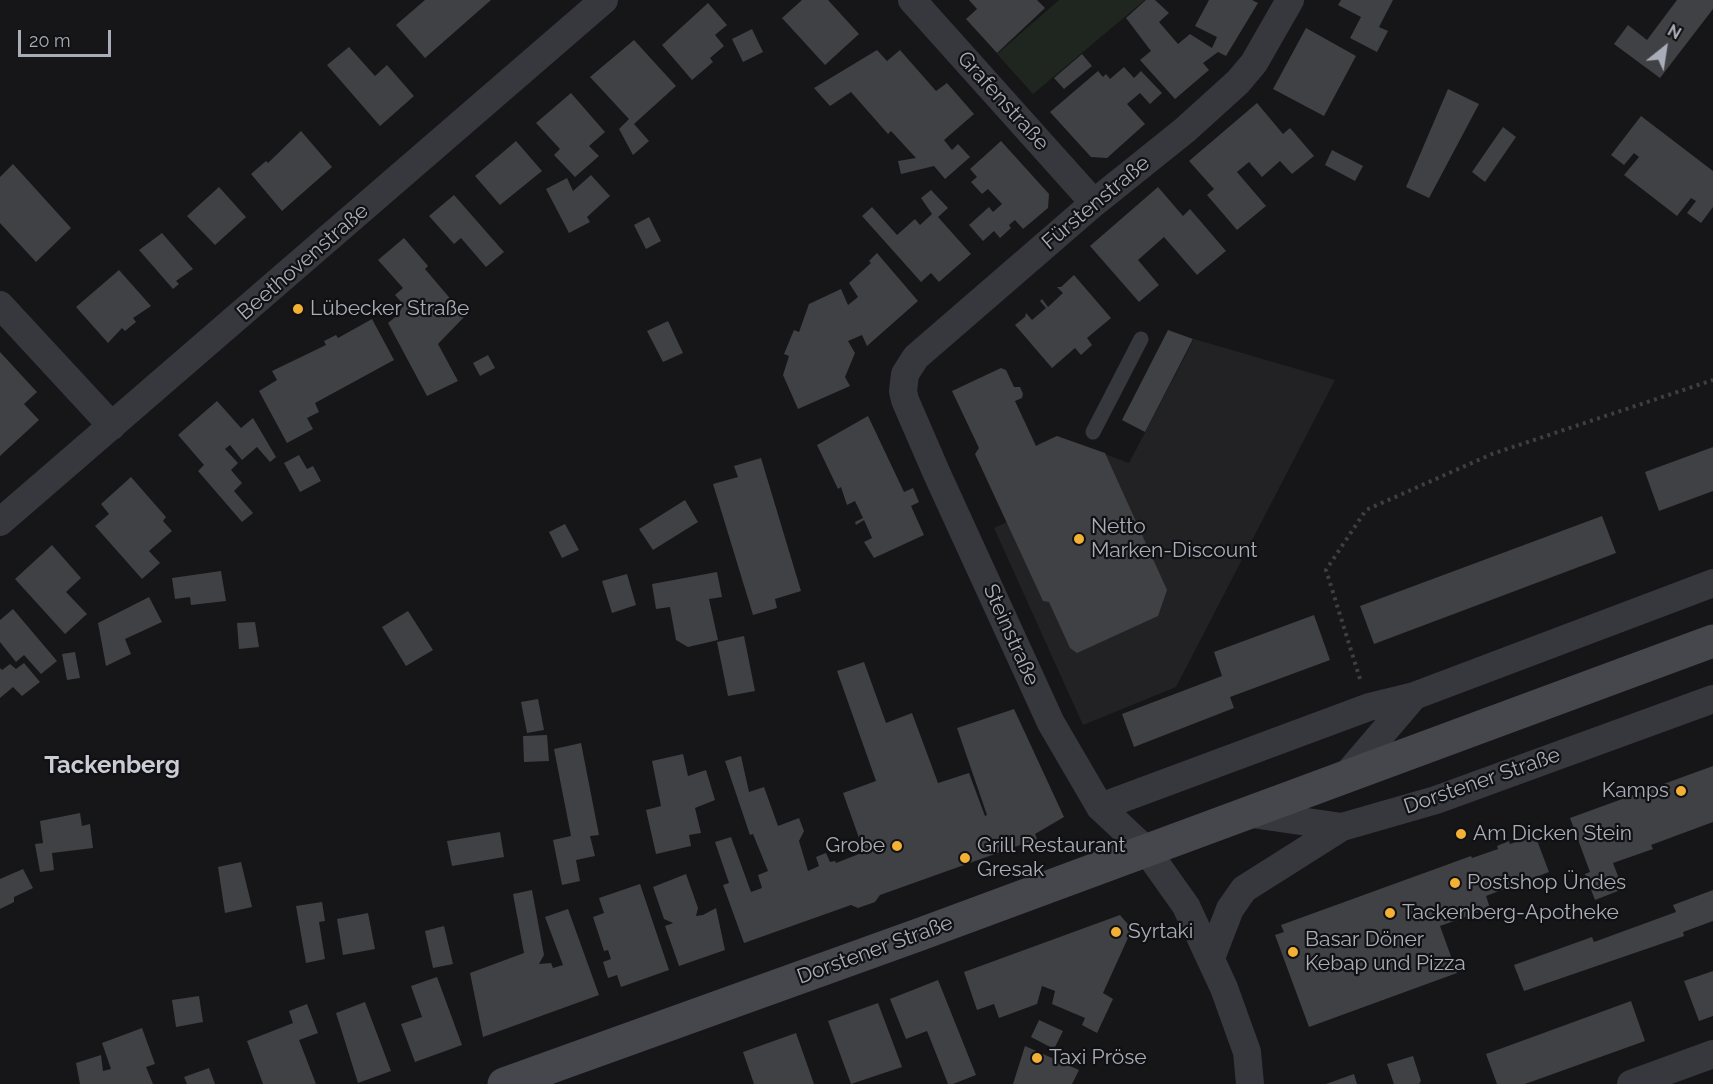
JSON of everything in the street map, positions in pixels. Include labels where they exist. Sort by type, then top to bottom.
[{"type":"main road","name":"Dorstener Straße","points":[[518,1082],[1713,641]]},
{"type":"street","name":"Beethovenstraße","points":[[0,522],[604,0]]},
{"type":"street","name":"Grafenstraße","points":[[912,0],[1094,203]]},
{"type":"street","name":"Fürstenstraße","points":[[904,400],[905,374],[916,357],[1094,203],[1185,130],[1238,82],[1254,63],[1290,0]]},
{"type":"street","points":[[0,305],[112,426]]},
{"type":"street","name":"Steinstraße","points":[[904,400],[1037,696],[1100,807],[1148,850],[1185,906],[1211,958],[1247,1052],[1250,1084]]},
{"type":"street","points":[[1100,807],[1369,707],[1414,696],[1713,583]]},
{"type":"street","points":[[1344,778],[1414,696]]},
{"type":"street","name":"Dorstener Straße","points":[[1245,813],[1342,827],[1436,800],[1713,699]]},
{"type":"street","points":[[1211,958],[1230,909],[1244,888],[1342,827]]},
{"type":"street","points":[[1639,1082],[1713,1054]]},
{"type":"lane","points":[[1093,432],[1141,339]]},
{"type":"path","points":[[1369,707],[1326,570],[1366,510],[1492,454],[1713,380]]},
{"type":"shaded area","points":[[1059,0],[1145,0],[1033,94],[997,54]]},
{"type":"shaded area","points":[[1194,339],[1335,380],[1176,687],[1083,725],[994,528],[1062,497],[1038,444],[1057,436],[1129,463]]},
{"type":"building","points":[[425,0],[491,0],[425,58],[396,25]]},
{"type":"building","points":[[802,0],[828,0],[859,34],[825,65],[782,18]]},
{"type":"building","points":[[969,0],[1037,0],[1045,8],[997,53],[966,19],[977,9]]},
{"type":"building","points":[[1146,0],[1155,0],[1169,13],[1159,22],[1178,44],[1190,34],[1212,48],[1217,37],[1195,26],[1209,0],[1252,0],[1258,3],[1226,56],[1218,52],[1203,63],[1209,70],[1175,99],[1140,60],[1151,51],[1126,18]]},
{"type":"building","points":[[1341,0],[1393,0],[1379,27],[1388,31],[1377,52],[1350,38],[1361,17],[1338,5]]},
{"type":"building","points":[[1677,0],[1713,0],[1713,9],[1660,78],[1614,44],[1628,25],[1647,40]]},
{"type":"building","points":[[708,3],[727,25],[715,35],[724,46],[710,58],[713,62],[692,80],[662,45]]},
{"type":"building","points":[[1306,28],[1356,56],[1324,116],[1273,89]]},
{"type":"building","points":[[752,29],[763,52],[743,62],[732,39]]},
{"type":"building","points":[[634,40],[676,86],[634,124],[649,141],[633,155],[619,129],[629,119],[590,77]]},
{"type":"building","points":[[349,47],[375,76],[387,65],[414,96],[380,126],[327,65]]},
{"type":"building","points":[[877,50],[887,61],[900,50],[936,91],[947,83],[974,114],[944,140],[952,150],[958,144],[970,157],[945,179],[934,166],[901,174],[898,161],[916,158],[891,131],[888,134],[851,92],[830,106],[814,88]]},
{"type":"building","points":[[1082,54],[1092,66],[1064,89],[1054,78]]},
{"type":"building","points":[[1124,67],[1134,78],[1141,71],[1162,93],[1150,104],[1140,93],[1127,104],[1145,124],[1107,158],[1091,157],[1050,112],[1098,71],[1103,77],[1106,74],[1110,79]]},
{"type":"building","points":[[1448,89],[1479,104],[1429,198],[1406,187]]},
{"type":"building","points":[[571,93],[605,132],[589,146],[599,156],[575,177],[554,155],[560,149],[536,123]]},
{"type":"building","points":[[1257,103],[1283,134],[1290,128],[1314,156],[1292,174],[1280,161],[1262,177],[1249,162],[1237,172],[1266,206],[1237,230],[1207,195],[1214,189],[1189,161]]},
{"type":"building","points":[[1641,116],[1713,171],[1713,207],[1701,223],[1687,213],[1696,201],[1691,198],[1677,216],[1624,175],[1639,157],[1634,153],[1624,165],[1611,155]]},
{"type":"building","points":[[1503,127],[1516,137],[1485,182],[1472,172]]},
{"type":"building","points":[[301,131],[332,167],[282,211],[251,174],[266,161],[268,163]]},
{"type":"building","points":[[516,141],[542,171],[500,205],[475,176]]},
{"type":"building","points":[[1001,141],[1049,194],[1048,208],[1023,229],[1015,220],[1009,225],[1011,228],[1000,238],[994,231],[983,241],[969,225],[989,207],[993,212],[1002,204],[988,189],[982,194],[971,182],[977,177],[970,169]]},
{"type":"building","points":[[1332,150],[1363,166],[1355,181],[1325,165]]},
{"type":"building","points":[[13,164],[71,228],[36,262],[0,223],[0,177]]},
{"type":"building","points":[[591,175],[610,196],[587,217],[590,222],[569,233],[546,189],[567,178],[573,191]]},
{"type":"building","points":[[219,187],[246,217],[215,245],[187,216]]},
{"type":"building","points":[[1158,187],[1183,216],[1190,209],[1226,251],[1197,275],[1164,237],[1138,260],[1159,285],[1139,302],[1090,246]]},
{"type":"building","points":[[931,190],[948,208],[938,217],[971,254],[939,282],[931,273],[921,282],[862,216],[872,207],[897,235],[915,219],[920,225],[932,214],[921,198]]},
{"type":"building","points":[[454,195],[504,252],[486,267],[461,238],[454,244],[429,216]]},
{"type":"building","points":[[649,217],[661,241],[646,249],[634,225]]},
{"type":"building","points":[[162,233],[193,269],[176,281],[179,284],[173,289],[139,250]]},
{"type":"building","points":[[404,238],[428,266],[425,269],[465,316],[438,344],[458,381],[427,396],[388,323],[399,314],[403,304],[395,295],[403,288],[378,260]]},
{"type":"building","points":[[877,253],[918,301],[867,346],[862,335],[848,341],[855,353],[845,377],[850,386],[798,409],[783,375],[789,356],[784,354],[794,330],[799,332],[809,304],[841,289],[848,305],[858,297],[849,283],[871,263],[869,261]]},
{"type":"building","points":[[119,270],[151,306],[133,318],[136,322],[125,331],[122,328],[108,343],[76,307]]},
{"type":"building","points":[[1074,275],[1111,318],[1087,338],[1092,345],[1081,355],[1075,348],[1052,368],[1015,325],[1025,317],[1026,313],[1032,320],[1046,308],[1040,301],[1042,299],[1048,307],[1063,293],[1057,287],[1061,287]]},
{"type":"building","points":[[372,319],[394,360],[315,403],[319,412],[307,418],[313,429],[287,443],[259,391],[277,380],[272,371],[326,345],[324,341],[336,335],[338,338]]},
{"type":"building","points":[[668,321],[683,353],[663,362],[647,331]]},
{"type":"building","points":[[1168,330],[1193,339],[1145,432],[1122,420]]},
{"type":"building","points":[[0,352],[37,392],[24,404],[39,420],[0,456]]},
{"type":"building","points":[[488,355],[495,368],[480,376],[473,363]]},
{"type":"building","name":"Netto Marken-Discount","points":[[1001,368],[1006,370],[1014,387],[1020,387],[1022,398],[1015,401],[1036,446],[1057,436],[1105,453],[1167,590],[1158,616],[1077,653],[1070,648],[1049,602],[1043,601],[975,454],[979,448],[952,391]]},
{"type":"building","points":[[217,401],[241,428],[253,418],[276,457],[270,462],[257,447],[242,460],[230,445],[225,449],[238,463],[231,470],[242,483],[234,491],[253,513],[242,522],[198,471],[204,465],[178,435]]},
{"type":"building","points":[[868,416],[904,492],[913,488],[919,502],[911,506],[924,535],[874,558],[864,542],[872,538],[864,520],[856,525],[855,522],[863,518],[855,501],[847,505],[841,487],[838,489],[817,445]]},
{"type":"building","points":[[1713,447],[1713,491],[1659,511],[1645,472]]},
{"type":"building","points":[[299,455],[307,469],[313,466],[321,481],[300,492],[284,463]]},
{"type":"building","points":[[761,458],[801,591],[775,599],[777,608],[753,615],[713,484],[738,477],[734,466]]},
{"type":"building","points":[[131,477],[166,517],[163,521],[172,531],[149,551],[160,563],[142,579],[95,526],[109,514],[101,504]]},
{"type":"building","points":[[685,500],[698,522],[653,550],[639,529]]},
{"type":"building","points":[[1602,516],[1616,553],[1374,644],[1360,606]]},
{"type":"building","points":[[565,524],[579,550],[562,558],[549,532]]},
{"type":"building","points":[[52,545],[81,578],[66,592],[87,614],[65,634],[15,579]]},
{"type":"building","points":[[221,571],[226,601],[191,605],[190,597],[175,599],[172,578]]},
{"type":"building","points":[[717,572],[722,597],[709,599],[718,640],[688,647],[676,640],[670,607],[656,609],[652,584]]},
{"type":"building","points":[[627,574],[636,605],[612,613],[602,581]]},
{"type":"building","points":[[149,597],[162,622],[125,639],[131,654],[106,666],[98,623]]},
{"type":"building","points":[[13,609],[57,661],[41,674],[24,655],[16,662],[0,642],[0,620]]},
{"type":"building","points":[[408,611],[433,650],[406,666],[382,627]]},
{"type":"building","points":[[1314,615],[1330,660],[1230,697],[1234,708],[1134,747],[1122,714],[1222,676],[1214,652]]},
{"type":"building","points":[[255,622],[259,647],[239,649],[237,623]]},
{"type":"building","points":[[744,636],[755,691],[728,696],[717,642]]},
{"type":"building","points":[[75,652],[80,678],[67,680],[62,654]]},
{"type":"building","points":[[864,662],[886,723],[912,713],[938,783],[969,773],[985,816],[987,815],[957,728],[1014,709],[1064,817],[1035,834],[1037,839],[880,895],[875,902],[858,908],[851,905],[744,943],[723,885],[729,883],[715,842],[731,837],[751,892],[762,888],[758,875],[768,871],[753,834],[750,835],[725,761],[741,756],[749,792],[764,787],[778,826],[799,818],[804,831],[799,841],[808,871],[819,866],[816,857],[826,853],[830,862],[835,861],[836,863],[864,852],[843,793],[876,781],[837,671]]},
{"type":"building","points":[[24,663],[40,682],[22,696],[13,687],[0,698],[0,668],[2,670],[10,664],[16,669]]},
{"type":"building","points":[[538,699],[544,730],[527,733],[521,702]]},
{"type":"building","points":[[547,735],[549,761],[524,762],[523,736]]},
{"type":"building","points":[[581,743],[599,835],[590,836],[595,856],[576,860],[580,881],[562,885],[553,840],[571,836],[554,749]]},
{"type":"building","points":[[683,754],[688,776],[706,770],[715,800],[695,808],[701,833],[689,835],[691,846],[656,854],[646,810],[661,806],[652,761]]},
{"type":"building","points":[[1713,766],[1713,822],[1651,845],[1653,849],[1613,863],[1623,889],[1595,900],[1585,874],[1590,872],[1570,818]]},
{"type":"building","points":[[80,813],[82,826],[90,824],[93,848],[52,853],[54,870],[40,872],[35,844],[43,843],[40,821]]},
{"type":"building","points":[[500,832],[504,857],[452,866],[447,841]]},
{"type":"building","points":[[1535,835],[1549,872],[1486,896],[1490,908],[1440,926],[1457,973],[1309,1027],[1275,935],[1284,932],[1281,925],[1471,856],[1472,858],[1498,849],[1497,846],[1509,841],[1510,844]]},
{"type":"building","points":[[241,862],[252,907],[225,913],[218,867]]},
{"type":"building","points":[[23,869],[33,888],[14,897],[14,902],[0,909],[0,879]]},
{"type":"building","points":[[686,874],[698,908],[696,916],[716,908],[725,950],[679,966],[665,926],[673,923],[664,919],[653,887]]},
{"type":"building","points":[[640,884],[669,970],[621,987],[617,975],[608,978],[603,962],[611,959],[608,950],[604,951],[593,917],[604,913],[599,898]]},
{"type":"building","points":[[532,890],[544,955],[539,964],[551,963],[553,968],[563,965],[545,917],[568,909],[599,995],[483,1037],[470,973],[524,953],[513,894]]},
{"type":"building","points":[[1713,890],[1713,921],[1683,932],[1684,936],[1524,991],[1514,965],[1592,937],[1594,942],[1676,912],[1673,905]]},
{"type":"building","points":[[322,902],[325,921],[319,922],[325,959],[306,963],[296,906]]},
{"type":"building","points":[[368,913],[375,949],[343,955],[337,919]]},
{"type":"building","points":[[1120,915],[1132,929],[1103,993],[1113,999],[1097,1033],[1082,1025],[1085,1018],[1052,1004],[1055,991],[1042,986],[1037,1004],[999,1018],[994,1004],[977,1010],[964,972]]},
{"type":"building","points":[[444,926],[453,964],[433,968],[425,931]]},
{"type":"building","points":[[1713,971],[1713,1016],[1699,1021],[1684,981]]},
{"type":"building","points":[[437,977],[462,1045],[415,1062],[401,1024],[422,1017],[411,986]]},
{"type":"building","points":[[938,980],[976,1075],[953,1084],[948,1084],[927,1031],[906,1039],[890,999]]},
{"type":"building","points":[[199,996],[203,1022],[176,1027],[172,1000]]},
{"type":"building","points":[[1631,1001],[1645,1041],[1525,1084],[1497,1084],[1486,1054]]},
{"type":"building","points":[[365,1002],[391,1071],[358,1083],[336,1013]]},
{"type":"building","points":[[878,1003],[902,1067],[851,1084],[828,1021]]},
{"type":"building","points":[[307,1004],[318,1033],[299,1040],[316,1084],[263,1084],[247,1041],[293,1023],[289,1011]]},
{"type":"building","points":[[1039,1020],[1063,1031],[1054,1049],[1031,1037]]},
{"type":"building","points":[[142,1028],[155,1064],[146,1067],[153,1084],[80,1084],[76,1063],[101,1055],[103,1071],[111,1069],[102,1043]]},
{"type":"building","points":[[796,1033],[814,1084],[754,1084],[743,1052]]},
{"type":"building","name":"Taxi Pröse","points":[[1025,1046],[1079,1070],[1072,1084],[1013,1084]]},
{"type":"building","points":[[1413,1056],[1421,1081],[1419,1084],[1394,1084],[1387,1064]]},
{"type":"building","points":[[209,1068],[215,1084],[187,1084],[184,1077]]},
{"type":"building","points":[[1354,1074],[1357,1084],[1326,1084]]},
{"type":"place","name":"Lübecker Straße","points":[[298,309]]},
{"type":"place","name":"Netto Marken-Discount","points":[[1079,539]]},
{"type":"place","name":"Kamps","points":[[1681,791]]},
{"type":"place","name":"Am Dicken Stein","points":[[1461,834]]},
{"type":"place","name":"Grobe","points":[[897,846]]},
{"type":"place","name":"Grill Restaurant Gresak","points":[[965,858]]},
{"type":"place","name":"Postshop Ündes","points":[[1455,883]]},
{"type":"place","name":"Tackenberg-Apotheke","points":[[1390,913]]},
{"type":"place","name":"Syrtaki","points":[[1116,932]]},
{"type":"place","name":"Basar Döner Kebap und Pizza","points":[[1293,952]]},
{"type":"place","name":"Taxi Pröse","points":[[1037,1058]]},
{"type":"district","name":"Tackenberg","points":[[112,766]]}]
